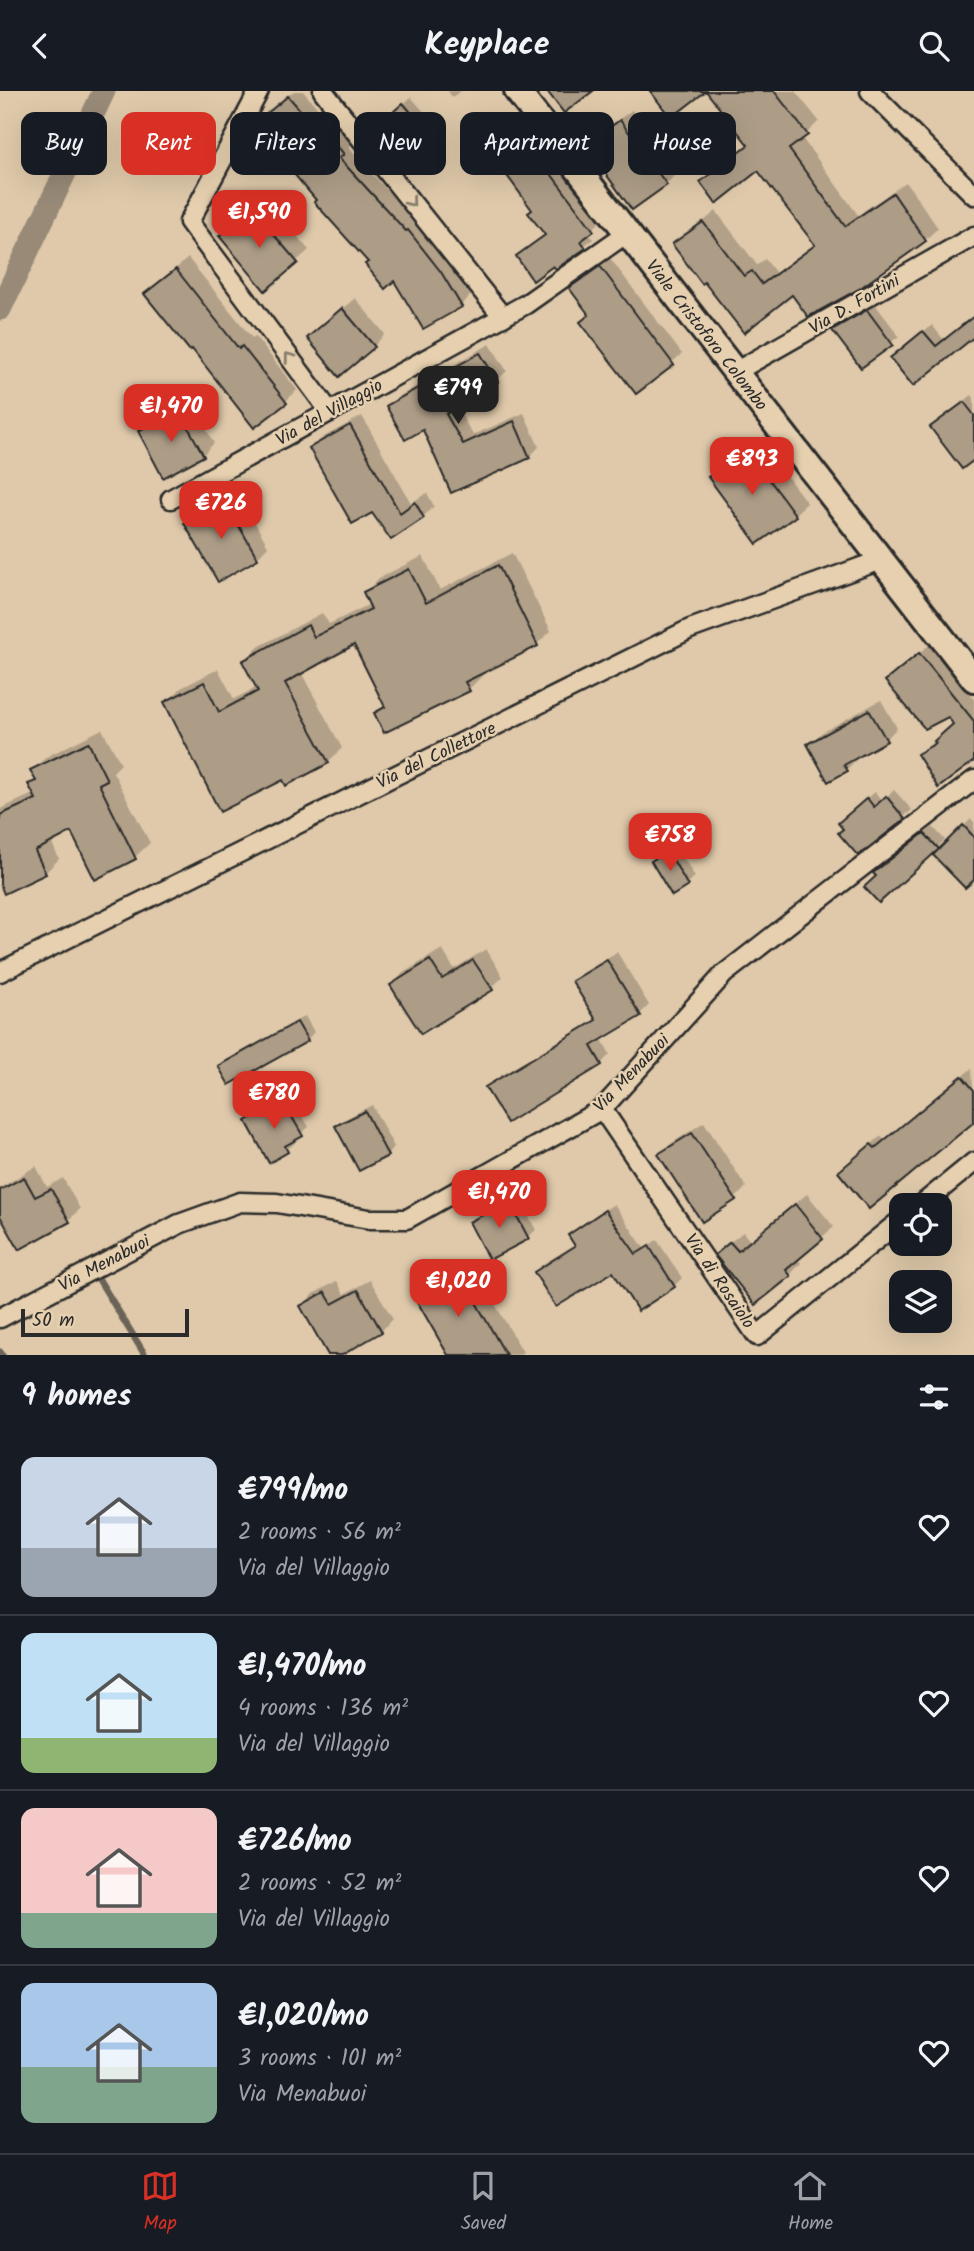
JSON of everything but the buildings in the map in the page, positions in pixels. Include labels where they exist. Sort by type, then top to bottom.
[{"type":"street","points":[[259,91],[189,222],[330,412]]},
{"type":"street","points":[[323,91],[503,317]]},
{"type":"street","name":"Viale Cristoforo Colombo","points":[[517,91],[974,679]]},
{"type":"street","points":[[870,91],[974,195]]},
{"type":"street","name":"Via del Villaggio","points":[[171,499],[526,304],[627,233]]},
{"type":"street","name":"Via D. Fortini","points":[[735,372],[974,236]]},
{"type":"street","name":"Via del Collettore","points":[[0,972],[690,629],[881,560]]},
{"type":"street","name":"Via Menabuoi","points":[[0,1318],[179,1224],[240,1202],[277,1203],[369,1219],[407,1219],[602,1109],[724,974],[974,780]]},
{"type":"street","name":"Via di Rosaiolo","points":[[602,1109],[757,1336],[889,1230]]},
{"type":"street","points":[[936,1193],[974,1162]]},
{"type":"waterway","points":[[0,309],[104,91]]},
{"type":"waterway","points":[[98,1278],[145,1355]]}]
